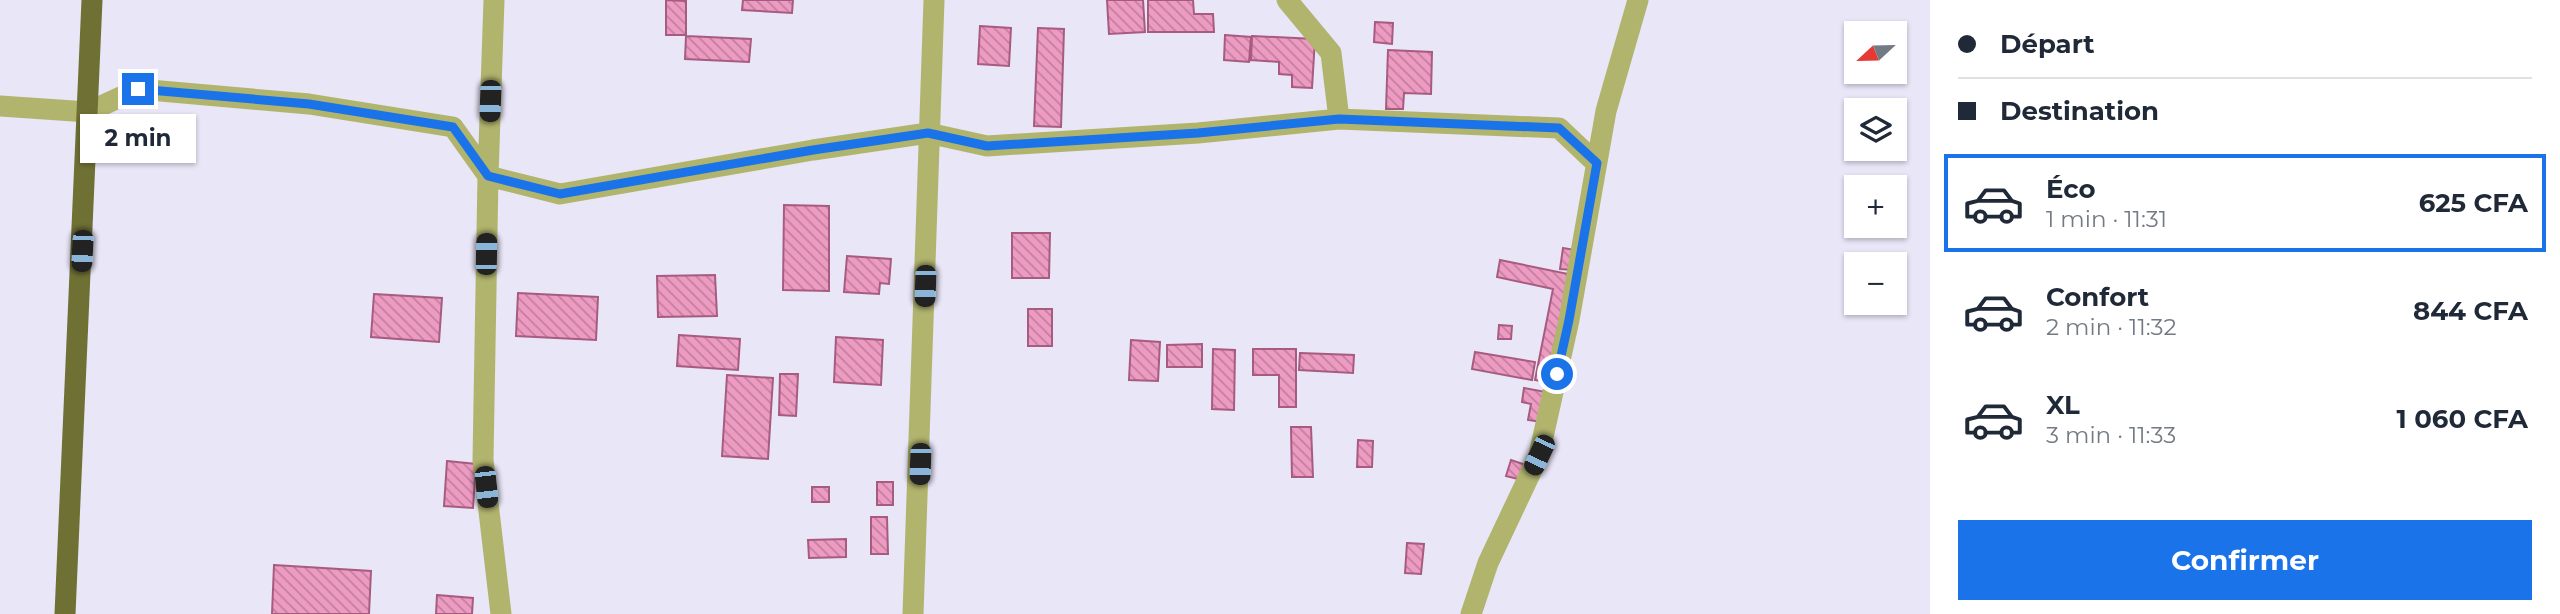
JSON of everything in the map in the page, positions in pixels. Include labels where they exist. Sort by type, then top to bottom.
[{"type":"highway","points":[[65,614],[92,0]]},
{"type":"street","points":[[494,0],[483,460],[501,614]]},
{"type":"street","points":[[914,614],[934,0]]},
{"type":"street","points":[[1287,0],[1331,53],[1339,119]]},
{"type":"street","points":[[1471,614],[1488,563],[1539,455],[1569,320],[1605,111],[1638,0]]},
{"type":"street","points":[[0,106],[88,112],[138,89],[309,104],[453,127],[488,176],[560,194],[928,133],[987,146],[1198,133],[1339,119],[1559,128],[1597,163]]},
{"type":"building","points":[[666,0],[686,1],[686,35],[666,35]]},
{"type":"building","points":[[743,0],[793,0],[792,13],[742,10]]},
{"type":"building","points":[[1107,0],[1143,0],[1145,32],[1109,34]]},
{"type":"building","points":[[1148,0],[1193,0],[1194,14],[1213,14],[1214,32],[1148,32]]},
{"type":"building","points":[[1375,22],[1393,23],[1392,44],[1374,42]]},
{"type":"building","points":[[980,26],[1011,28],[1009,66],[978,64]]},
{"type":"building","points":[[1038,28],[1064,29],[1061,127],[1034,126]]},
{"type":"building","points":[[1225,35],[1251,37],[1249,62],[1224,60]]},
{"type":"building","points":[[686,36],[751,39],[749,62],[685,59]]},
{"type":"building","points":[[1252,36],[1315,39],[1312,88],[1292,87],[1292,75],[1279,74],[1279,62],[1251,60]]},
{"type":"building","points":[[1388,50],[1432,52],[1431,94],[1404,93],[1403,109],[1386,109]]},
{"type":"building","points":[[784,205],[829,206],[829,291],[783,290]]},
{"type":"building","points":[[1012,233],[1050,233],[1049,278],[1012,278]]},
{"type":"building","points":[[1563,248],[1575,250],[1573,270],[1560,269]]},
{"type":"building","points":[[847,256],[891,259],[889,284],[880,283],[879,294],[844,292]]},
{"type":"building","points":[[1500,260],[1573,275],[1551,383],[1535,380],[1553,289],[1497,277]]},
{"type":"building","points":[[715,275],[717,316],[658,317],[657,276]]},
{"type":"building","points":[[518,293],[598,297],[596,340],[516,336]]},
{"type":"building","points":[[374,294],[442,298],[439,342],[371,337]]},
{"type":"building","points":[[1028,309],[1052,309],[1052,346],[1028,346]]},
{"type":"building","points":[[1499,325],[1512,326],[1511,339],[1498,339]]},
{"type":"building","points":[[679,335],[740,339],[738,370],[677,366]]},
{"type":"building","points":[[836,337],[883,340],[881,385],[834,382]]},
{"type":"building","points":[[1131,340],[1160,342],[1158,381],[1129,380]]},
{"type":"building","points":[[1202,344],[1202,367],[1167,367],[1167,345]]},
{"type":"building","points":[[1213,349],[1235,350],[1234,410],[1212,409]]},
{"type":"building","points":[[1253,349],[1296,349],[1296,407],[1279,407],[1279,375],[1253,375]]},
{"type":"building","points":[[1475,352],[1535,362],[1532,380],[1472,369]]},
{"type":"building","points":[[1300,353],[1354,355],[1353,373],[1299,370]]},
{"type":"building","points":[[780,374],[798,374],[796,416],[779,415]]},
{"type":"building","points":[[727,375],[773,378],[768,459],[722,456]]},
{"type":"building","points":[[1524,388],[1546,392],[1542,422],[1528,420],[1531,404],[1522,402]]},
{"type":"building","points":[[1291,427],[1311,427],[1313,477],[1292,477]]},
{"type":"building","points":[[1358,440],[1373,441],[1372,467],[1357,467]]},
{"type":"building","points":[[1511,460],[1526,465],[1522,480],[1506,476]]},
{"type":"building","points":[[447,461],[476,464],[473,508],[444,506]]},
{"type":"building","points":[[877,482],[893,482],[893,505],[877,505]]},
{"type":"building","points":[[812,487],[829,487],[829,502],[812,502]]},
{"type":"building","points":[[871,517],[887,517],[888,554],[871,554]]},
{"type":"building","points":[[846,539],[846,557],[809,558],[808,540]]},
{"type":"building","points":[[1407,543],[1424,544],[1421,574],[1405,573]]},
{"type":"building","points":[[274,565],[371,571],[369,614],[272,614]]},
{"type":"building","points":[[437,595],[473,598],[472,614],[436,614]]},
{"type":"route","points":[[138,89],[309,104],[453,127],[488,176],[560,194],[928,133],[987,146],[1198,133],[1339,119],[1559,128],[1597,163],[1557,374]]}]
